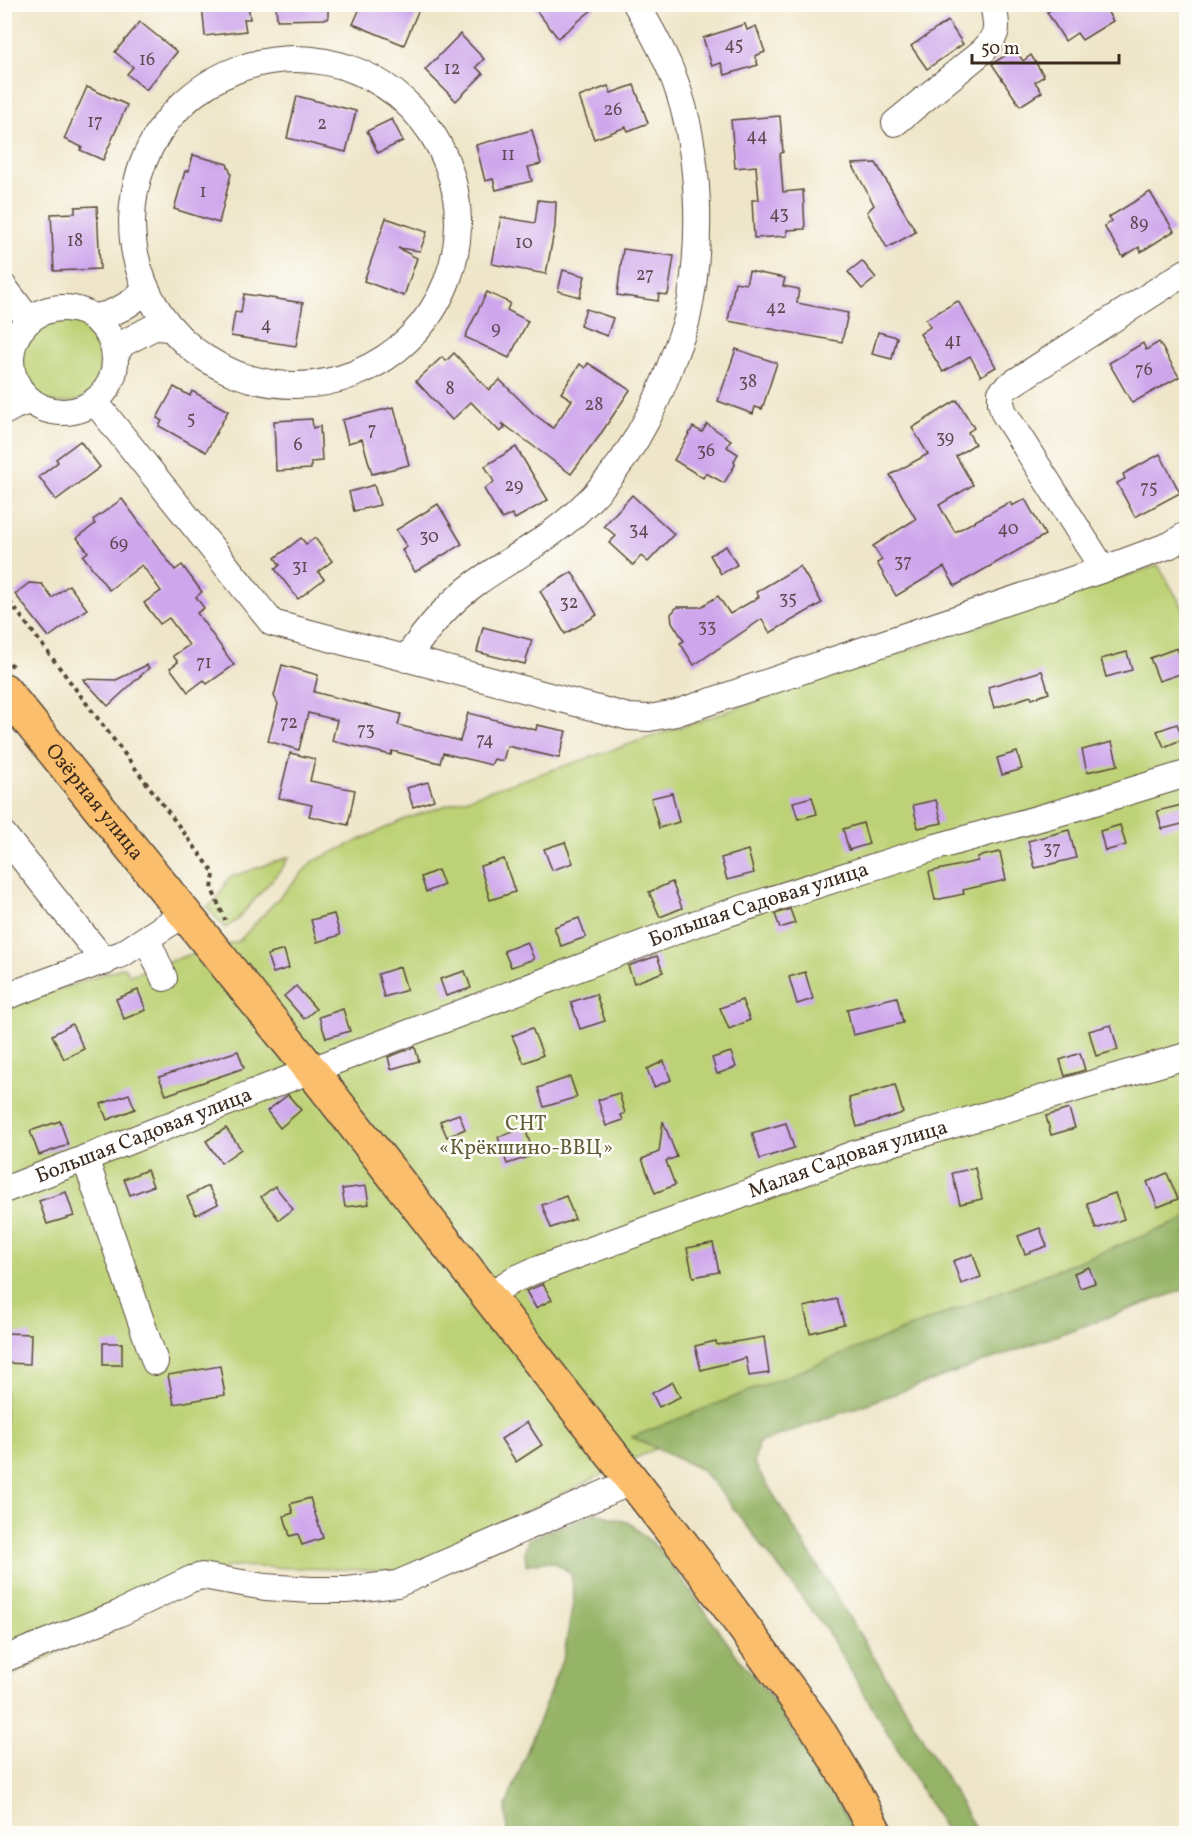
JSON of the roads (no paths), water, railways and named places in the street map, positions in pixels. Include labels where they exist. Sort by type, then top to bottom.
[{"type":"main road","name":"Озёрная улица","points":[[4,690],[310,1070],[501,1288],[633,1481],[696,1562],[815,1725],[861,1802],[876,1833]]},
{"type":"street","points":[[406,659],[422,635],[451,604],[475,583],[537,545],[576,513],[607,481],[632,448],[668,374],[686,320],[695,266],[695,172],[690,140],[675,82],[661,49],[636,4]]},
{"type":"street","points":[[895,123],[984,50],[995,37],[993,4]]},
{"type":"street","points":[[280,59],[312,60],[343,66],[372,78],[399,96],[421,119],[439,146],[451,175],[458,206],[458,234],[453,262],[444,289],[430,314],[412,336],[390,355],[366,369],[339,379],[311,385],[282,385],[254,381],[227,371],[202,357],[180,339],[171,328],[162,318],[137,267],[131,235],[132,204],[139,173],[151,143],[169,117],[192,95],[219,77],[248,65],[280,59]]},
{"type":"street","points":[[1103,569],[1004,413],[1000,403],[1000,393],[1186,272]]},
{"type":"street","points":[[4,287],[29,320]]},
{"type":"street","points":[[93,317],[107,315],[133,300],[141,294],[145,287]]},
{"type":"street","points":[[67,308],[93,317],[108,334],[115,356],[115,369],[104,392],[95,402],[83,409],[69,412],[55,412],[30,401],[21,392],[8,371],[14,341],[20,330],[29,320],[47,310],[67,308]]},
{"type":"street","points":[[115,356],[122,344],[154,327],[171,328]]},
{"type":"street","points":[[4,412],[30,401]]},
{"type":"street","points":[[95,402],[272,622],[629,717],[649,718],[676,713],[1103,569],[1170,545],[1186,535]]},
{"type":"street","name":"Большая Садовая улица","points":[[4,1190],[310,1070],[697,923],[936,847],[1065,812],[1186,774]]},
{"type":"street","points":[[4,835],[105,962]]},
{"type":"street","points":[[4,997],[105,962],[147,939],[184,914]]},
{"type":"street","points":[[147,939],[164,978]]},
{"type":"street","name":"Малая Садовая улица","points":[[501,1288],[531,1272],[854,1154],[1186,1056]]},
{"type":"street","points":[[85,1158],[155,1362]]},
{"type":"street","points":[[4,1659],[118,1614],[191,1579],[202,1576],[265,1587],[311,1590],[347,1590],[397,1584],[633,1481]]},
{"type":"park label","name":"СНТ «Крёкшино-ВВЦ»","points":[[526,1136]]}]
